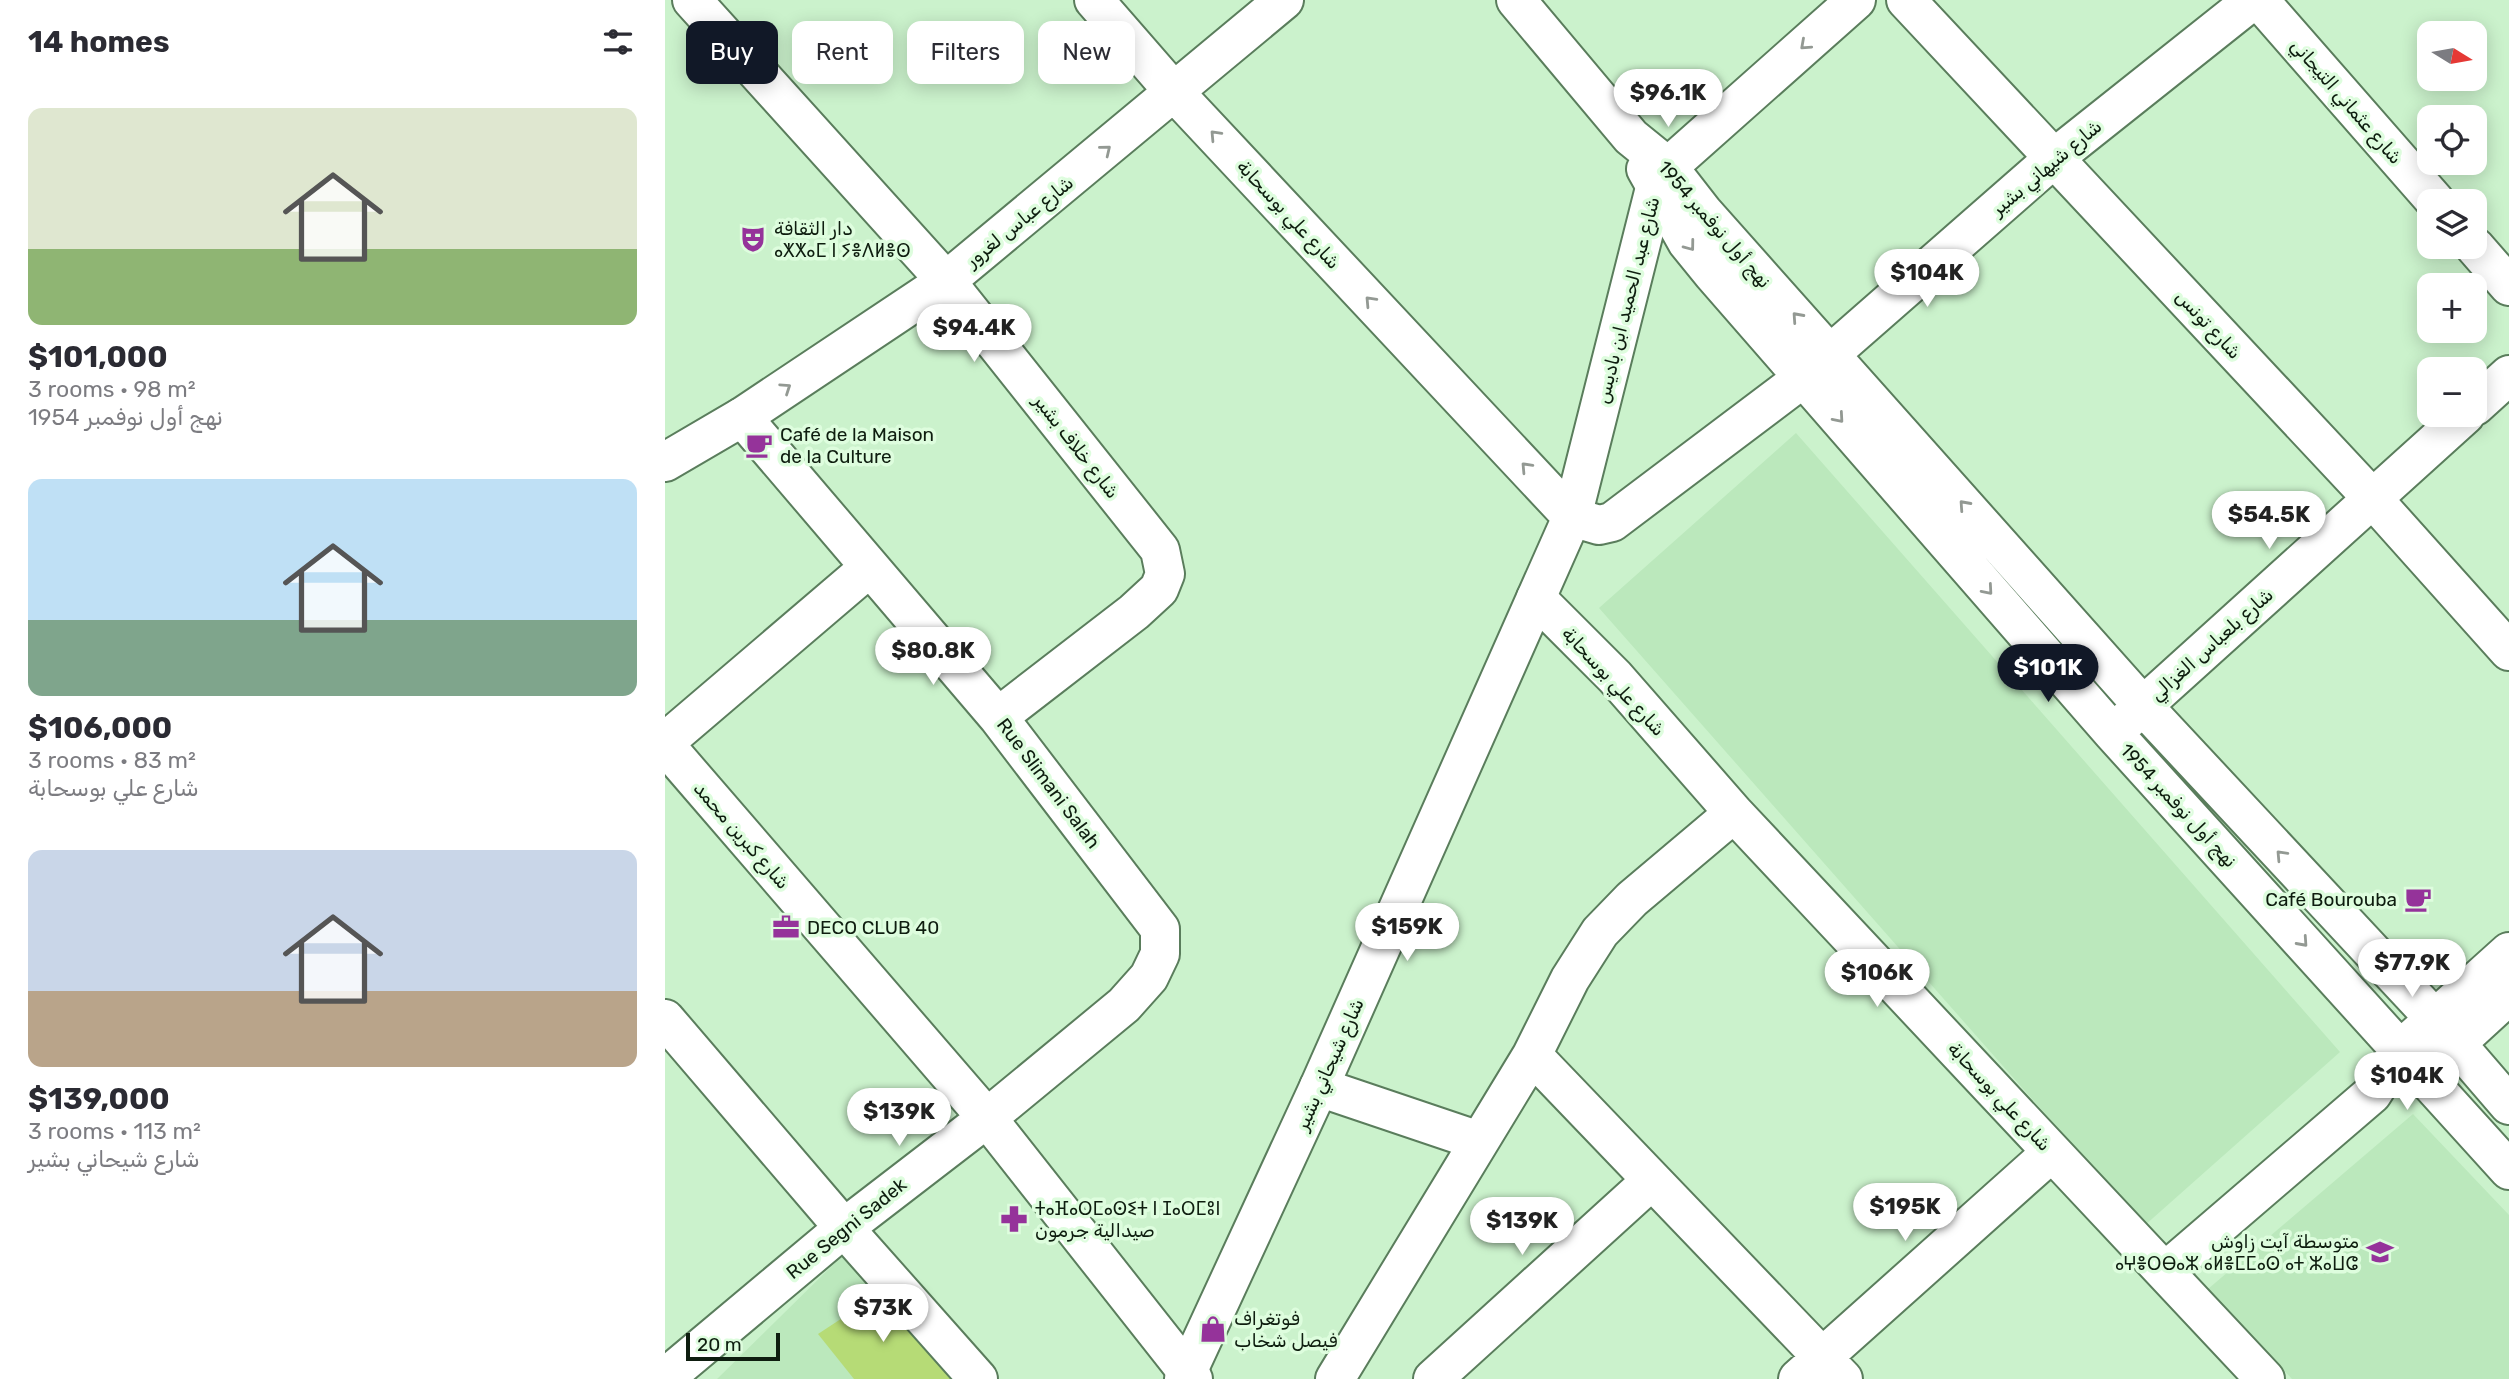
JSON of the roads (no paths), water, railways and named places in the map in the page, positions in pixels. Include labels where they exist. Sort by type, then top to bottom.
[{"type":"street","name":"شارع خلاف بشير","points":[[692,0],[946,281],[1160,550],[1165,561],[1165,574],[1159,589],[1135,612],[998,717]]},
{"type":"street","name":"شارع علي بوسحابة","points":[[1094,0],[1175,93],[1572,517]]},
{"type":"street","name":"شارع عباس لغرور","points":[[665,462],[742,417],[946,281],[1284,0]]},
{"type":"street","name":"نهج أول نوفمبر 1954","points":[[1516,0],[1661,177],[1703,212],[1817,366],[2113,733],[2509,1170]]},
{"type":"street","points":[[1661,177],[1856,0]]},
{"type":"street","name":"شارع تونس","points":[[1906,0],[2372,498],[2509,651]]},
{"type":"street","name":"شارع شيهاني بشير","points":[[1572,517],[1599,525],[1612,522],[1817,366],[2053,159],[2253,0]]},
{"type":"street","name":"شارع عثماني التيجاني","points":[[2259,0],[2424,189]]},
{"type":"street","name":"شارع عبد الحميد ابن باديس","points":[[1572,517],[1661,177]]},
{"type":"street","points":[[2485,259],[2509,286]]},
{"type":"street","name":"نهج أول نوفمبر 1954","points":[[1817,366],[2143,706],[2445,1032],[2509,1105]]},
{"type":"street","points":[[2487,395],[2509,376]]},
{"type":"street","name":"Rue Slimani Salah","points":[[742,417],[998,717],[1160,929]]},
{"type":"street","name":"شارع بلعباس الغزالي","points":[[2113,733],[2452,427]]},
{"type":"street","name":"شارع شيحاني بشير","points":[[1189,1377],[1572,517]]},
{"type":"street","points":[[665,743],[870,567]]},
{"type":"street","name":"شارع علي بوسحابة","points":[[1536,598],[1615,677],[1734,813],[2166,1271],[2252,1375]]},
{"type":"street","name":"شارع كبرين محمد","points":[[665,743],[987,1118],[1189,1377]]},
{"type":"street","points":[[2172,795],[2201,770]]},
{"type":"street","points":[[1335,1379],[1532,1055],[1570,979],[1600,932],[1632,899],[1734,813]]},
{"type":"street","name":"Rue Segni Sadek","points":[[665,1378],[843,1228],[987,1118],[1124,1005],[1149,977],[1160,954],[1160,929]]},
{"type":"street","points":[[2166,1271],[2445,1032],[2509,952]]},
{"type":"street","points":[[2445,1032],[2509,995]]},
{"type":"street","points":[[665,1019],[843,1228],[978,1379]]},
{"type":"street","points":[[1532,1055],[1652,1180],[1821,1371],[2052,1152]]},
{"type":"street","points":[[1319,1087],[1479,1141]]},
{"type":"street","points":[[1433,1379],[1652,1180]]},
{"type":"place","name":"دار الثقافة ⴰⵅⵅⴰⵎ ⵏ ⵢⴻⴷⵍⴻⵙ","points":[[753,239]]},
{"type":"place","name":"Café de la Maison de la Culture","points":[[759,445]]},
{"type":"place","name":"Café Bourouba","points":[[2418,899]]},
{"type":"place","name":"DECO CLUB 40","points":[[786,927]]},
{"type":"place","name":"ⵜⴰⴼⴰⵔⵎⴰⵙⵉⵜ ⵏ ⵊⴰⵔⵎⵓⵏ صيدالية جرمون","points":[[1014,1219]]},
{"type":"place","name":"متوسطة آيت زاوش ⴰⵖⴻⵔⴱⴰⵣ ⴰⵍⴻⵎⵎⴰⵙ ⴰⵜ ⵣⴰⵡⵛ","points":[[2380,1252]]},
{"type":"place","name":"فوتغراف فيصل شخاب","points":[[1213,1329]]}]
